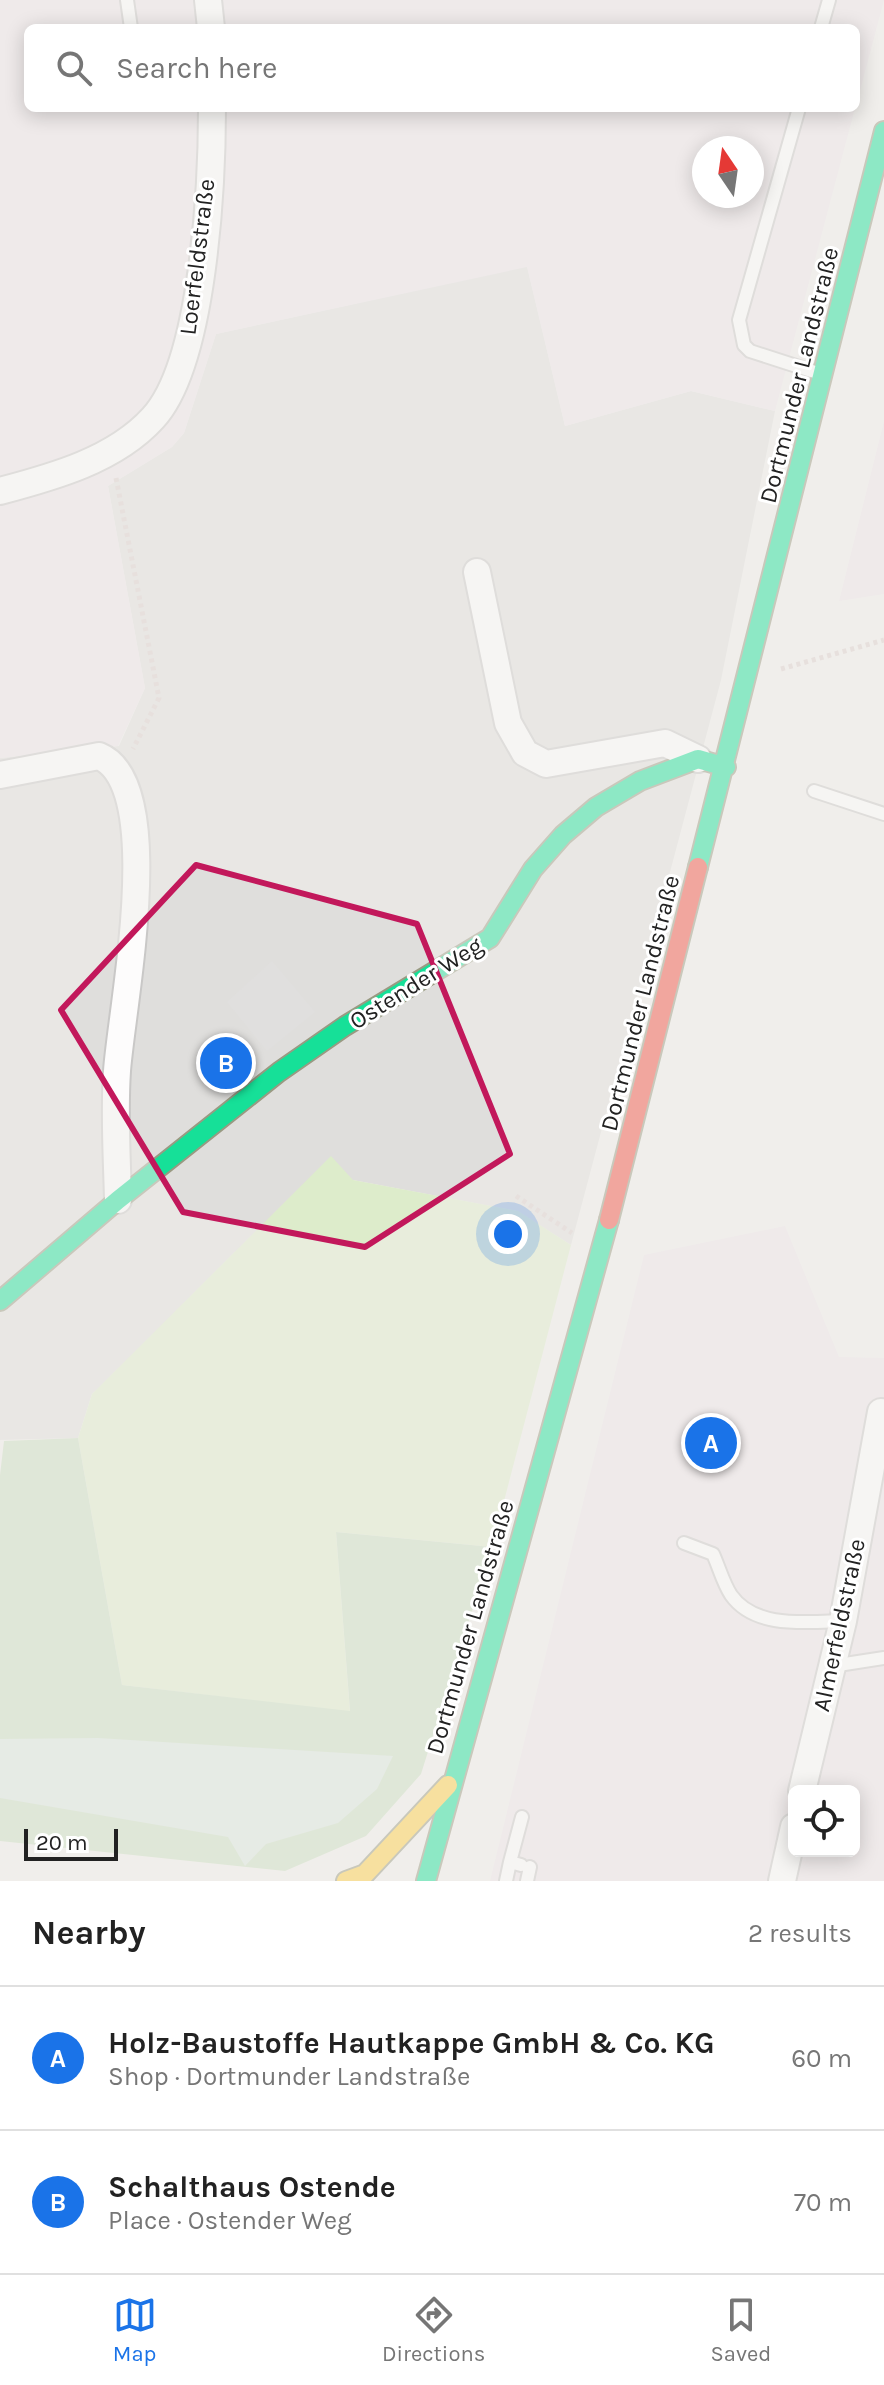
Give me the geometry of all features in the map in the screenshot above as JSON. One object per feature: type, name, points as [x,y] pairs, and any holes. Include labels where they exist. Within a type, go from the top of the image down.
[{"type":"main road","name":"Dortmunder Landstraße","points":[[426,1881],[601,1251],[749,677],[884,131]]},
{"type":"main road","points":[[698,759],[726,767]]},
{"type":"main road","name":"Ostender Weg","points":[[0,1301],[118,1200],[279,1072],[345,1026],[490,938],[533,869],[563,835],[596,807],[640,781],[698,759]]},
{"type":"main road","points":[[346,1881],[365,1874],[452,1781]]},
{"type":"street","points":[[208,0],[211,24]]},
{"type":"street","name":"Loerfeldstraße","points":[[0,491],[63,473],[112,450],[154,418],[182,365],[201,271],[212,112]]},
{"type":"street","points":[[477,572],[508,723],[525,753],[546,764],[665,743],[698,759]]},
{"type":"street","points":[[0,775],[99,756],[111,760],[121,776],[136,837],[138,879],[117,1073],[118,1200]]},
{"type":"street","name":"Almerfeldstraße","points":[[803,1785],[843,1621],[881,1412]]},
{"type":"street","points":[[782,1881],[788,1854]]},
{"type":"lane","points":[[127,0],[130,24]]},
{"type":"lane","points":[[822,24],[829,0]]},
{"type":"lane","points":[[798,112],[739,320],[744,345],[750,351],[824,375]]},
{"type":"lane","points":[[814,791],[884,814]]},
{"type":"lane","points":[[684,1543],[713,1554],[730,1594],[746,1610],[788,1622],[843,1621]]},
{"type":"lane","points":[[832,1666],[884,1658]]},
{"type":"lane","points":[[522,1817],[520,1865],[527,1881]]},
{"type":"lane","points":[[506,1881],[520,1865]]},
{"type":"path","points":[[112,450],[159,698],[121,776]]},
{"type":"path","points":[[749,677],[884,640]]},
{"type":"path","points":[[516,1196],[601,1251]]},
{"type":"highlighted area","points":[[196,865],[417,924],[510,1154],[365,1247],[183,1212],[61,1010]]},
{"type":"shaded area","points":[[0,0],[884,0],[860,91],[860,24],[24,24],[24,112],[854,112],[775,411],[691,391],[565,426],[527,267],[216,334],[184,433],[172,447],[108,486],[145,688],[118,746],[0,758]]},
{"type":"shaded area","points":[[527,266],[565,426],[691,391],[775,411],[721,680],[571,1245],[517,1211],[353,1180],[92,1394],[78,1438],[0,1440],[0,758],[119,746],[145,688],[108,486],[172,447],[184,433],[216,334]]},
{"type":"shaded area","points":[[884,421],[884,594],[839,601]]},
{"type":"shaded area","points":[[272,961],[315,1012],[267,1051],[227,1002]]},
{"type":"shaded area","points":[[785,1226],[839,1357],[884,1358],[884,1881],[490,1881],[644,1255]]},
{"type":"shaded area","points":[[98,1738],[393,1756],[377,1789],[338,1823],[266,1844],[245,1866],[228,1837],[0,1798],[0,1739]]},
{"type":"green space","points":[[331,1156],[353,1180],[518,1211],[571,1245],[492,1547],[336,1532],[350,1712],[122,1685],[78,1438],[92,1394]]},
{"type":"green space","points":[[78,1438],[122,1685],[350,1711],[336,1532],[492,1547],[421,1774],[366,1836],[285,1871],[0,1841],[0,1475],[4,1441]]},
{"type":"traffic: fast","points":[[698,867],[884,131]]},
{"type":"traffic: fast","points":[[0,1301],[118,1200],[279,1072],[345,1026],[490,938],[533,869],[563,835],[596,807],[640,781],[698,759],[726,767]]},
{"type":"traffic: fast","points":[[426,1881],[609,1220]]},
{"type":"traffic: slow","points":[[346,1881],[365,1874],[448,1785]]},
{"type":"traffic: jam","points":[[609,1220],[698,867]]},
{"type":"place","name":"Schalthaus Ostende","points":[[226,1063]]},
{"type":"place","name":"Holz-Baustoffe Hautkappe GmbH & Co. KG","points":[[711,1443]]}]
